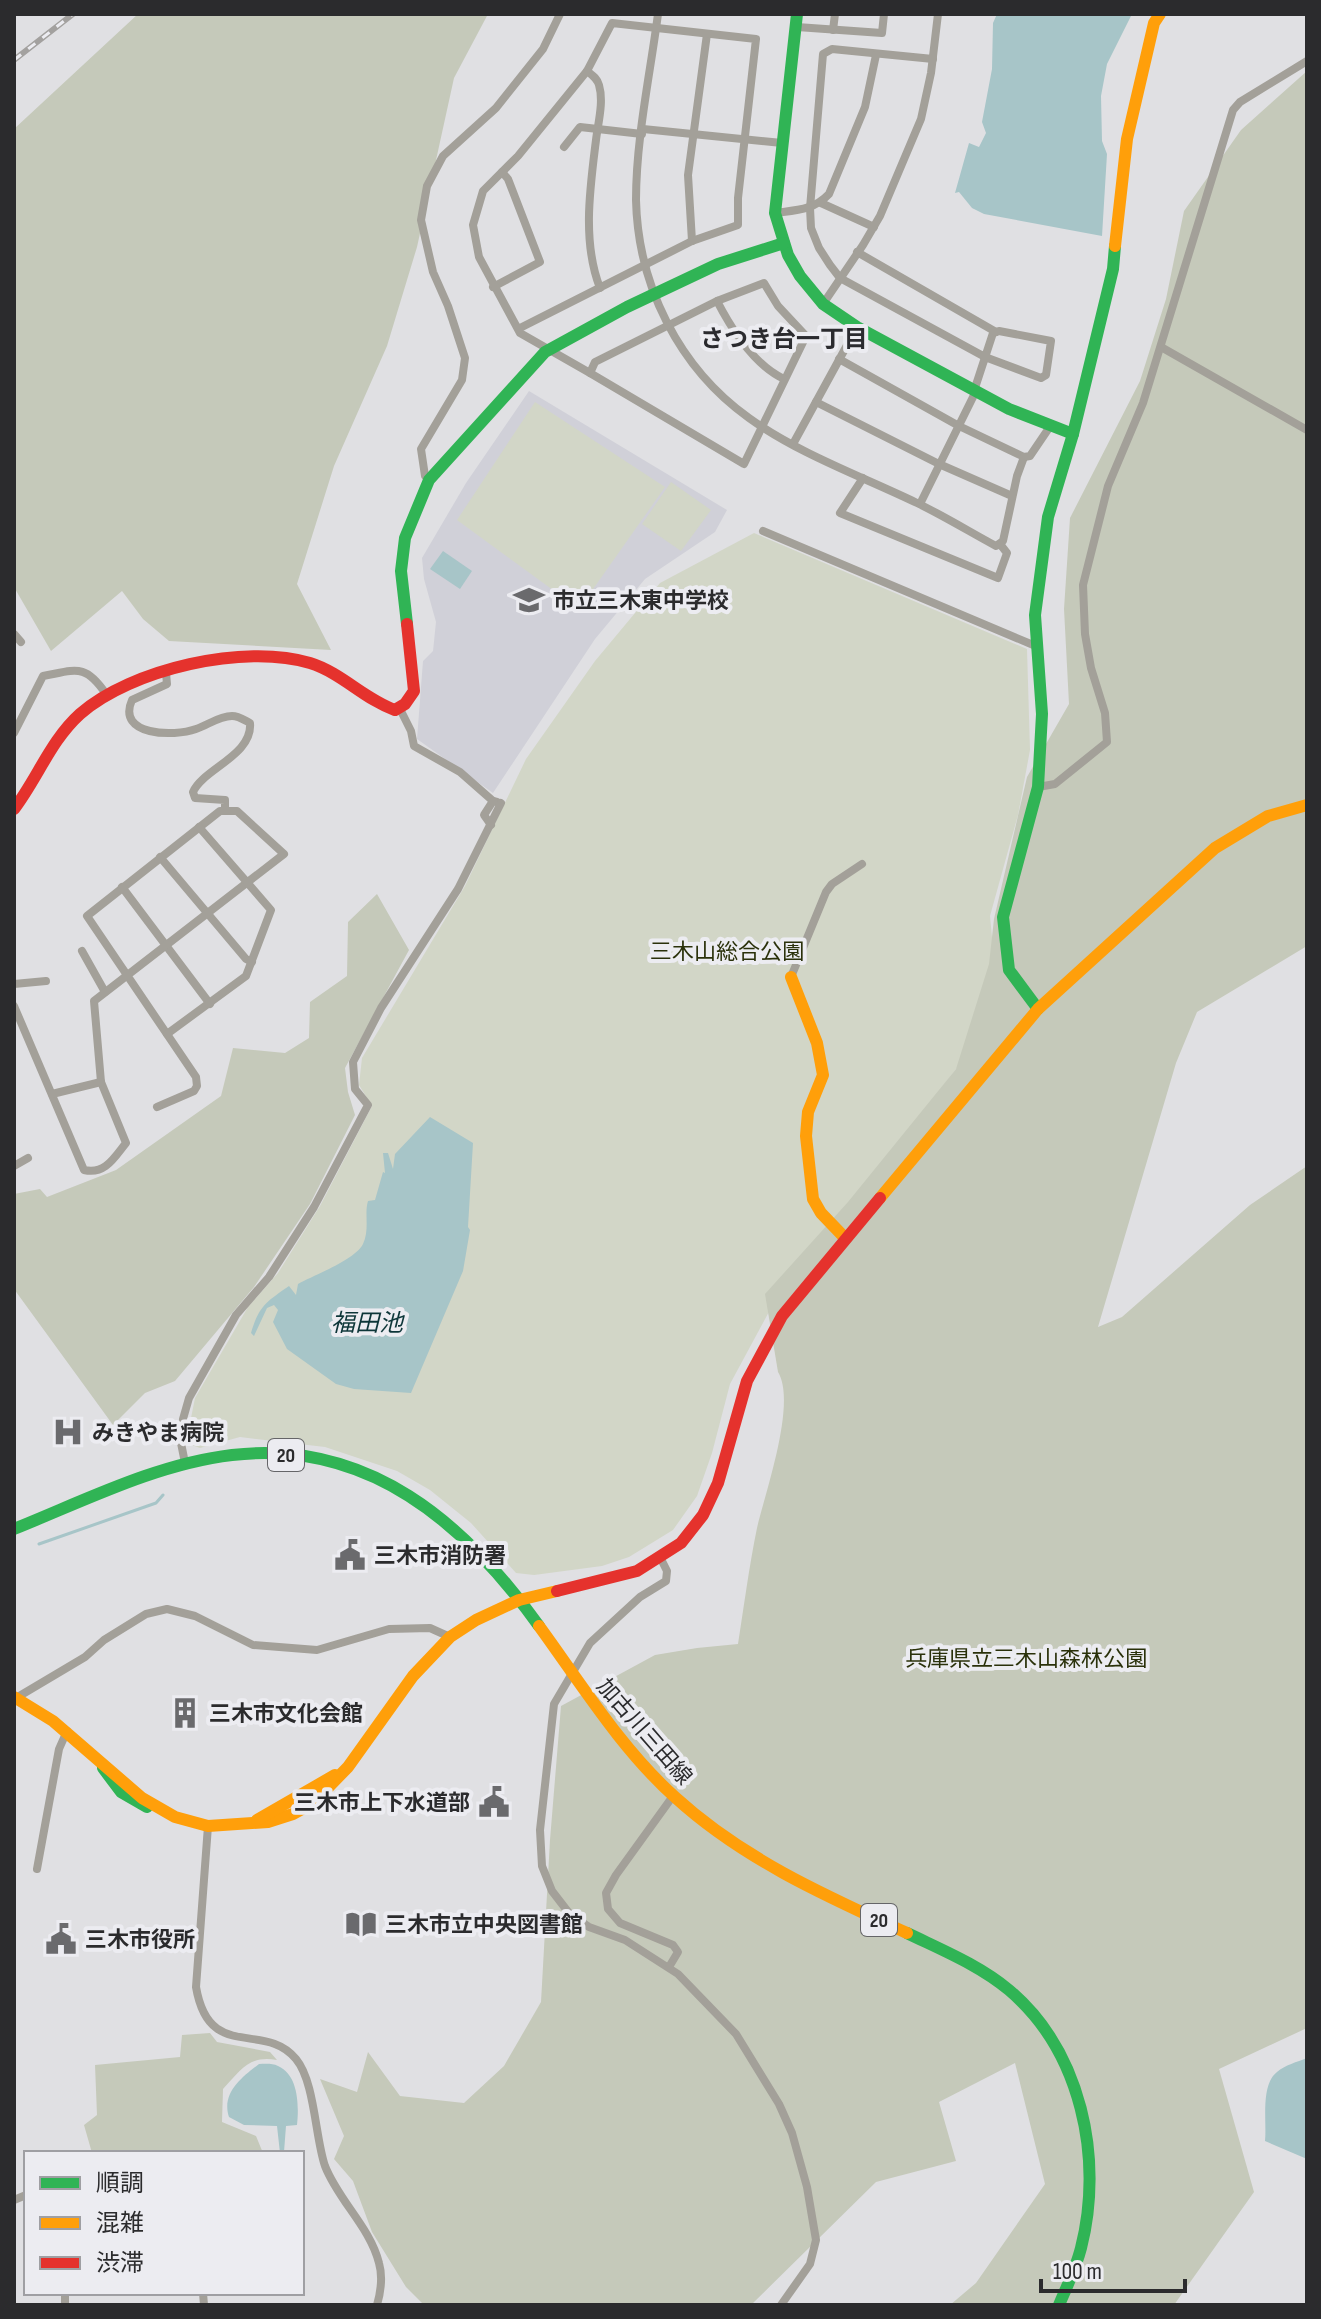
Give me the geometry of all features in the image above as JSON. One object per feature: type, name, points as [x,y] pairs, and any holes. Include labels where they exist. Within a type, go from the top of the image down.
[{"type":"street","points":[[429,480],[425,476],[421,449],[462,380],[465,358],[433,272],[421,220],[427,186],[443,156],[496,108],[543,49],[560,14]]},
{"type":"street","points":[[658,14],[636,200],[639,236],[654,294],[680,347],[697,370],[719,393],[763,428],[920,504],[996,546],[1003,541],[1024,457]]},
{"type":"street","points":[[833,30],[835,14]]},
{"type":"street","points":[[884,14],[882,33],[833,30],[797,20],[775,213],[784,243],[800,276],[823,304],[857,327],[1009,409],[1073,434]]},
{"type":"street","points":[[823,304],[874,227],[921,119],[938,14]]},
{"type":"street","points":[[1038,1009],[1009,970],[1003,917],[1038,787],[1042,714],[1035,615],[1048,517],[1073,434],[1113,269],[1127,139],[1154,23],[1160,14]]},
{"type":"street","points":[[518,329],[692,241],[738,225],[738,198],[756,39],[612,23],[587,71],[518,156],[483,191],[473,225],[479,257],[520,333],[744,464],[763,428],[806,336],[778,306],[764,283],[717,301],[595,362],[590,373]]},
{"type":"street","points":[[692,241],[688,175],[707,34]]},
{"type":"street","points":[[857,252],[996,332],[1051,341],[1046,375],[1041,378],[985,357],[840,278],[819,248],[811,228],[823,54],[832,49],[933,59]]},
{"type":"street","points":[[775,213],[810,208],[821,203],[835,184],[865,107],[876,55]]},
{"type":"street","points":[[1038,787],[1055,784],[1107,742],[1105,713],[1091,668],[1085,634],[1083,585],[1108,486],[1143,403],[1233,110],[1240,102],[1307,61]]},
{"type":"street","points":[[587,71],[599,85],[589,225],[595,277],[600,288]]},
{"type":"street","points":[[564,147],[580,127],[782,143]]},
{"type":"street","points":[[493,287],[540,262],[508,179],[502,172]]},
{"type":"street","points":[[821,203],[874,227]]},
{"type":"street","points":[[14,809],[64,731],[106,694],[135,680],[212,662],[263,655],[296,659],[324,667],[383,707],[395,710],[405,704],[414,691],[401,571],[403,549],[414,511],[429,480],[548,350],[718,264],[784,243]]},
{"type":"street","points":[[717,301],[727,321],[750,352],[784,379]]},
{"type":"street","points":[[793,444],[857,327]]},
{"type":"street","points":[[920,504],[975,391],[993,333],[996,332]]},
{"type":"street","points":[[1161,347],[1307,430]]},
{"type":"street","points":[[839,359],[959,426],[1024,457],[1030,456],[1051,425]]},
{"type":"street","points":[[816,402],[939,464],[1012,496]]},
{"type":"street","points":[[863,478],[840,513],[998,578],[1007,553],[1000,544]]},
{"type":"street","points":[[763,531],[1038,647]]},
{"type":"street","points":[[14,634],[21,642]]},
{"type":"street","points":[[14,733],[43,676],[81,669],[91,675],[106,694]]},
{"type":"street","points":[[166,673],[167,684],[162,688],[132,700],[128,709],[130,720],[138,728],[185,731],[230,716],[250,723],[249,735],[234,754],[193,792],[195,798],[225,800],[225,810]]},
{"type":"street","points":[[185,1463],[181,1443],[189,1398],[236,1315],[269,1277],[314,1207],[368,1105],[355,1089],[353,1062],[381,1008],[458,889],[501,803],[493,801],[460,772],[414,746],[411,731],[399,707]]},
{"type":"street","points":[[450,1637],[430,1628],[389,1629],[317,1650],[253,1645],[195,1616],[167,1609],[146,1614],[104,1640],[85,1657],[15,1697],[67,1731],[142,1798],[166,1813],[208,1826],[247,1825],[280,1818],[313,1803],[348,1767],[413,1676],[450,1637],[476,1620],[519,1600],[637,1571],[681,1543],[703,1515],[718,1483],[747,1381],[782,1316],[1038,1009],[1215,848],[1268,816],[1307,805]]},
{"type":"street","points":[[14,1006],[84,1170],[94,1172],[107,1167],[126,1143],[101,1082],[94,1001],[105,992],[127,975],[166,945],[207,913],[284,854],[237,811],[220,811],[87,916],[127,975],[167,1034],[196,1077],[194,1091],[157,1107]]},
{"type":"street","points":[[167,1034],[246,976],[271,910],[199,827]]},
{"type":"street","points":[[160,857],[246,959],[252,962]]},
{"type":"street","points":[[845,1238],[821,1213],[813,1199],[806,1136],[808,1112],[823,1075],[817,1043],[791,977],[826,892],[832,884],[862,864]]},
{"type":"street","points":[[122,887],[210,1004]]},
{"type":"street","points":[[82,951],[105,992]]},
{"type":"street","points":[[14,984],[46,981]]},
{"type":"street","points":[[52,1094],[101,1082]]},
{"type":"street","name":"加古川三田線","points":[[14,1529],[185,1463],[240,1453],[303,1455],[355,1469],[402,1489],[445,1518],[493,1565],[614,1733],[673,1796],[734,1844],[782,1873],[990,1974],[1034,2016],[1073,2079],[1087,2126],[1092,2182],[1083,2243],[1059,2305]]},
{"type":"street","points":[[660,1557],[667,1571],[666,1581],[640,1597],[590,1643],[554,1704],[540,1830],[542,1866],[552,1891],[569,1913],[589,1927],[625,1940],[669,1967],[736,2034],[779,2104],[792,2133],[807,2187],[816,2240],[810,2264],[781,2305]]},
{"type":"street","points":[[37,1869],[59,1749],[67,1731]]},
{"type":"street","points":[[669,1967],[678,1952],[673,1945],[620,1923],[608,1909],[606,1893],[673,1796]]},
{"type":"street","points":[[208,1826],[196,1987],[199,2007],[210,2024],[230,2035],[287,2050],[302,2068],[326,2167],[379,2263],[382,2285],[377,2305]]},
{"type":"shaded area","name":"市立三木東中学校","points":[[529,391],[727,510],[715,532],[645,579],[595,639],[493,793],[417,739],[423,661],[433,651],[436,622],[424,579],[422,558],[466,483]]},
{"type":"green space","points":[[138,14],[488,14],[454,78],[417,247],[387,346],[334,466],[297,584],[331,650],[169,641],[143,619],[122,591],[51,651],[14,587],[14,129]]},
{"type":"green space","name":"兵庫県立三木山森林公園","points":[[1307,71],[1307,946],[1197,1012],[1176,1063],[1098,1327],[1122,1317],[1250,1205],[1307,1166],[1307,2028],[1219,2069],[1254,2192],[1174,2305],[950,2305],[976,2283],[1045,2184],[1015,2063],[939,2102],[956,2161],[876,2182],[751,2305],[424,2305],[406,2287],[372,2232],[353,2181],[334,2159],[344,2136],[320,2079],[357,2092],[368,2052],[400,2096],[464,2103],[504,2066],[541,2002],[561,1706],[655,1655],[738,1644],[754,1543],[778,1448],[784,1405],[765,1294],[848,1202],[956,1069],[989,964],[994,919],[1027,777],[1069,704],[1064,609],[1070,518],[1140,381],[1166,299],[1184,211],[1241,130]]},
{"type":"green space","points":[[535,402],[665,487],[579,609],[457,520]]},
{"type":"green space","points":[[671,482],[711,510],[681,551],[642,524]]},
{"type":"green space","name":"三木山総合公園","points":[[754,533],[1027,649],[1030,750],[1018,815],[990,916],[995,969],[1011,998],[771,1308],[730,1384],[697,1496],[673,1530],[629,1557],[602,1566],[534,1575],[516,1573],[471,1523],[430,1490],[397,1471],[325,1447],[240,1437],[200,1448],[186,1443],[195,1398],[248,1307],[278,1273],[320,1206],[372,1106],[359,1085],[362,1058],[465,886],[526,759],[595,661],[660,583]]},
{"type":"green space","points":[[377,894],[409,950],[345,1068],[355,1115],[310,1204],[254,1287],[175,1381],[145,1393],[113,1425],[14,1289],[14,1194],[40,1189],[47,1197],[116,1170],[221,1096],[233,1048],[285,1053],[309,1038],[310,1002],[347,976],[348,922]]},
{"type":"green space","points":[[210,2033],[217,2042],[270,2052],[277,2060],[252,2062],[223,2089],[222,2122],[256,2136],[262,2151],[91,2151],[84,2125],[97,2115],[95,2065],[180,2057],[182,2035]]},
{"type":"water","points":[[997,14],[1132,14],[1107,64],[1101,96],[1102,141],[1107,154],[1102,236],[984,214],[972,208],[959,192],[955,193],[969,143],[979,147],[986,133],[982,122],[992,69],[993,23]]},
{"type":"water","points":[[443,551],[472,571],[460,589],[430,569]]},
{"type":"water","name":"福田池","points":[[430,1117],[473,1143],[470,1230],[463,1271],[411,1393],[354,1389],[336,1384],[287,1349],[273,1322],[278,1310],[274,1305],[267,1308],[254,1336],[251,1333],[254,1324],[264,1305],[289,1286],[296,1295],[298,1284],[359,1250],[366,1233],[368,1201],[375,1200],[385,1173],[383,1153],[388,1153],[393,1169],[395,1154]]},
{"type":"water","points":[[1307,2058],[1307,2159],[1265,2141],[1265,2104],[1268,2086],[1277,2072]]},
{"type":"water","points":[[259,2064],[273,2064],[290,2076],[296,2092],[297,2125],[286,2126],[284,2151],[280,2151],[277,2126],[244,2125],[229,2117],[230,2093]]},
{"type":"waterway","points":[[39,1544],[156,1503],[163,1495]]},
{"type":"railway","points":[[14,60],[73,14]]},
{"type":"traffic: fast","points":[[797,14],[775,213],[788,255],[800,276],[823,304],[857,327],[1009,409],[1073,434]]},
{"type":"traffic: fast","points":[[407,624],[401,571],[405,538],[429,480],[545,352],[627,307],[718,264],[784,243]]},
{"type":"traffic: fast","points":[[1038,1009],[1009,970],[1003,917],[1038,787],[1042,714],[1035,615],[1048,517],[1073,434],[1113,269],[1115,246]]},
{"type":"traffic: fast","points":[[14,1529],[176,1466],[232,1455],[281,1454],[327,1460],[369,1475],[409,1496],[445,1522],[510,1588],[539,1626]]},
{"type":"traffic: fast","points":[[103,1768],[121,1792],[147,1807]]},
{"type":"traffic: fast","points":[[907,1933],[973,1965],[1009,1990],[1034,2015],[1054,2043],[1069,2075],[1081,2108],[1090,2178],[1081,2248],[1059,2305]]},
{"type":"traffic: slow","points":[[1115,246],[1127,139],[1154,23],[1160,14]]},
{"type":"traffic: slow","points":[[880,1198],[1038,1009],[1215,848],[1268,816],[1307,805]]},
{"type":"traffic: slow","points":[[791,977],[817,1043],[823,1075],[808,1112],[806,1136],[813,1199],[821,1213],[845,1238]]},
{"type":"traffic: slow","points":[[14,1697],[53,1721],[142,1798],[175,1817],[208,1826],[268,1822],[313,1803],[348,1767],[413,1676],[450,1637],[476,1620],[519,1600],[557,1591]]},
{"type":"traffic: slow","points":[[539,1626],[603,1716],[638,1759],[702,1820],[786,1874],[907,1933]]},
{"type":"traffic: slow","points":[[257,1820],[335,1775]]},
{"type":"traffic: jam","points":[[14,809],[52,748],[80,714],[128,684],[190,664],[254,656],[310,663],[395,710],[405,704],[414,691],[407,624]]},
{"type":"traffic: jam","points":[[557,1591],[637,1571],[681,1543],[703,1515],[718,1483],[747,1381],[782,1316],[880,1198]]},
{"type":"place","name":"市立三木東中学校","points":[[529,600]]},
{"type":"place","name":"みきやま病院","points":[[68,1432]]},
{"type":"place","name":"三木市消防署","points":[[350,1555]]},
{"type":"place","name":"三木市文化会館","points":[[185,1713]]},
{"type":"place","name":"三木市上下水道部","points":[[494,1802]]},
{"type":"place","name":"三木市立中央図書館","points":[[361,1924]]},
{"type":"place","name":"三木市役所","points":[[61,1939]]},
{"type":"district","name":"さつき台一丁目","points":[[784,339]]}]
